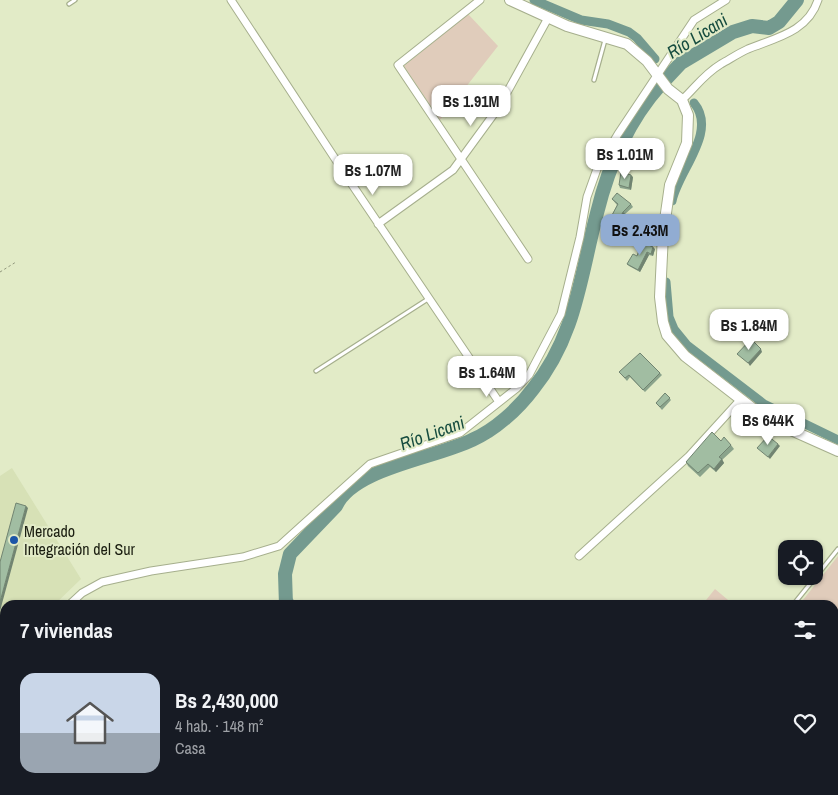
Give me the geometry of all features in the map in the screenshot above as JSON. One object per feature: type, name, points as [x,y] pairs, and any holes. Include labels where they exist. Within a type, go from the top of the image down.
[{"type":"street","points":[[230,0],[378,224],[499,402]]},
{"type":"street","points":[[480,0],[398,65],[528,258]]},
{"type":"street","points":[[510,0],[567,26],[627,44],[637,51],[668,90],[682,100],[688,115],[687,143],[667,200],[660,289],[663,322],[667,335],[685,356],[769,420],[838,451]]},
{"type":"street","points":[[74,600],[82,593],[102,582],[152,570],[243,557],[279,546],[370,464],[460,433],[529,375],[558,321],[566,299],[587,197],[597,169],[694,20],[726,0]]},
{"type":"street","points":[[682,100],[699,80],[720,65],[749,49],[795,30],[809,17],[818,0]]},
{"type":"street","points":[[378,224],[453,170],[498,107],[548,18]]},
{"type":"street","points":[[579,556],[689,456],[741,399]]},
{"type":"lane","points":[[70,4],[75,0]]},
{"type":"lane","points":[[594,80],[606,37]]},
{"type":"lane","points":[[316,371],[429,299]]},
{"type":"lane","points":[[797,600],[838,549]]},
{"type":"path","points":[[0,272],[16,262]]},
{"type":"shaded area","points":[[468,14],[498,46],[440,120],[404,66]]},
{"type":"shaded area","name":"Mercado Integración del Sur","points":[[12,468],[81,579],[59,600],[0,600],[0,476]]},
{"type":"shaded area","points":[[838,556],[838,600],[803,600],[815,585],[823,585],[823,575]]},
{"type":"shaded area","points":[[715,589],[728,600],[706,600]]},
{"type":"building","points":[[621,172],[631,175],[629,188],[619,185]]},
{"type":"building","points":[[617,193],[631,204],[623,212],[616,226],[620,228],[617,233],[607,227],[613,219],[611,217],[618,204],[612,199]]},
{"type":"building","points":[[642,242],[653,247],[651,254],[647,252],[638,270],[627,264],[633,254],[637,256]]},
{"type":"building","points":[[751,339],[761,349],[748,363],[737,354]]},
{"type":"building","points":[[640,353],[660,373],[643,390],[629,375],[625,378],[619,372]]},
{"type":"building","points":[[665,393],[670,398],[660,407],[656,403]]},
{"type":"building","points":[[712,432],[721,441],[724,437],[731,445],[719,457],[722,459],[714,469],[708,464],[698,473],[686,462]]},
{"type":"building","points":[[768,436],[778,444],[768,457],[757,448]]},
{"type":"building","name":"Mercado Integración del Sur","points":[[16,503],[26,506],[1,600],[0,562]]},
{"type":"waterway","points":[[534,0],[581,20],[608,24],[629,32],[637,38],[655,59]]},
{"type":"waterway","name":"Río Licani","points":[[666,79],[681,63],[733,32],[752,26],[769,28],[779,22],[797,0]]},
{"type":"waterway","name":"Río Licani","points":[[286,600],[285,574],[290,554],[336,506],[345,493],[359,482],[377,473],[481,436],[506,418],[533,389],[559,348],[568,327],[581,283],[602,196],[613,162],[638,114],[660,85]]},
{"type":"waterway","points":[[672,201],[694,152],[702,126],[700,114],[694,103]]},
{"type":"waterway","points":[[666,282],[669,317],[674,329],[687,345],[764,404],[838,440]]},
{"type":"place","name":"Mercado Integración del Sur","points":[[14,540]]}]
